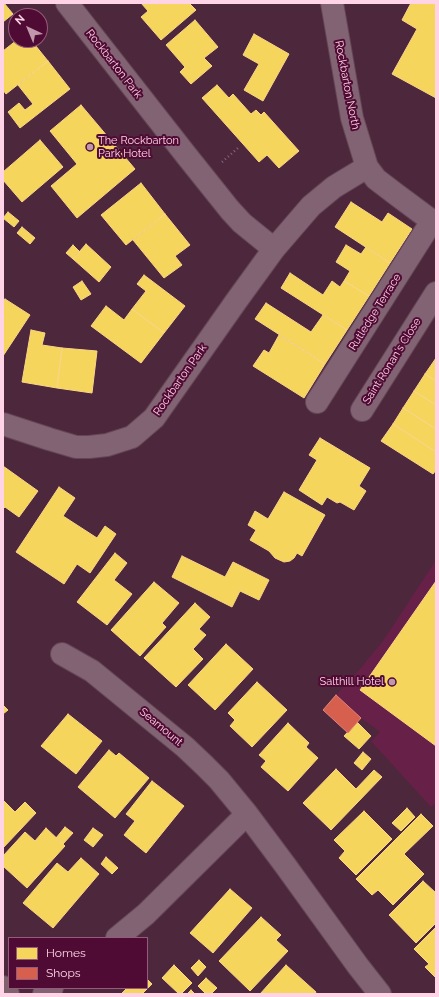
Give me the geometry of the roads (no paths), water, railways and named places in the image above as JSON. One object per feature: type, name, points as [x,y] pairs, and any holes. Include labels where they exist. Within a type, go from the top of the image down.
[{"type":"main road","points":[[3,987],[8,994]]},
{"type":"street","name":"Rockbarton Park","points":[[67,3],[230,210],[274,249]]},
{"type":"street","name":"Rockbarton North","points":[[332,3],[352,118],[367,167]]},
{"type":"street","name":"Rockbarton Park","points":[[3,424],[76,447],[107,445],[132,437],[154,418],[274,249],[311,206],[334,187],[367,167]]},
{"type":"street","points":[[367,167],[376,179],[434,223]]},
{"type":"street","name":"Rutledge Terrace","points":[[317,402],[434,223]]},
{"type":"street","name":"Saint Ronan's Close","points":[[362,410],[436,293]]},
{"type":"street","name":"Seamount","points":[[62,654],[89,669],[185,747],[219,780],[282,860],[358,966],[380,994]]},
{"type":"street","points":[[118,937],[146,914],[247,814]]},
{"type":"place","name":"The Rockbarton Park Hotel","points":[[90,147]]},
{"type":"place","name":"Salthill Hotel","points":[[392,682]]}]
